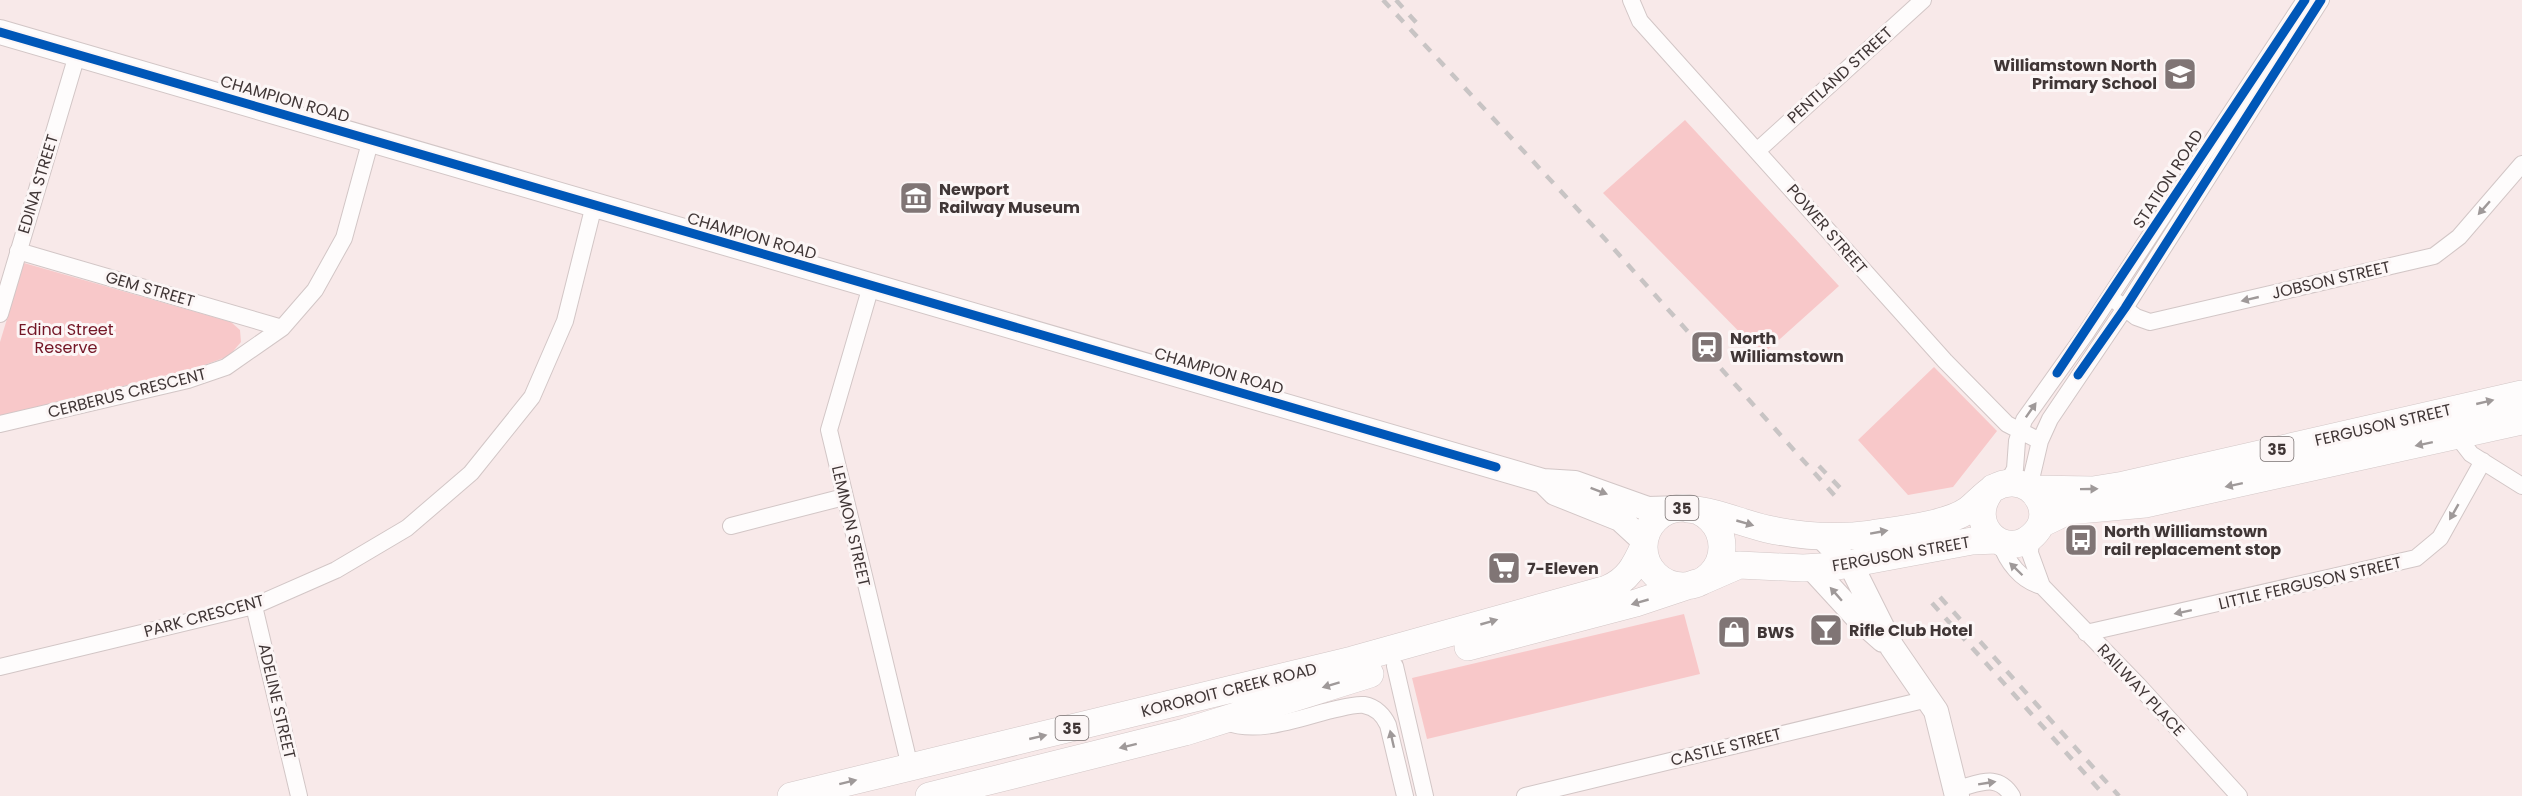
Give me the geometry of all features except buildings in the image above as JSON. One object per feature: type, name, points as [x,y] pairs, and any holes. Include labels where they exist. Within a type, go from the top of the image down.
[{"type":"main road","name":"FERGUSON STREET","points":[[1685,508],[1767,529],[1821,536],[1871,534],[1949,518],[2015,487],[2093,490],[2124,485],[2522,394]]},
{"type":"main road","points":[[2451,410],[2457,436]]},
{"type":"main road","name":"FERGUSON STREET","points":[[2036,531],[2074,510],[2145,504],[2522,421]]},
{"type":"main road","points":[[1999,541],[1989,533],[1982,517],[1984,502],[2015,487],[2042,505],[2036,531]]},
{"type":"main road","name":"35","points":[[1685,508],[1710,519],[1721,541],[1717,565],[1698,582],[1679,585],[1662,580],[1648,562],[1645,544],[1655,520],[1665,513],[1685,508]]},
{"type":"main road","name":"35","points":[[1999,541],[2017,544],[2036,531]]},
{"type":"main road","name":"FERGUSON STREET","points":[[1698,582],[1738,565],[1812,568],[1850,565],[1972,541],[1999,541]]},
{"type":"main road","name":"KOROROIT CREEK ROAD","points":[[791,796],[1352,660],[1607,589],[1619,584],[1632,571],[1645,544]]},
{"type":"main road","name":"KOROROIT CREEK ROAD","points":[[929,796],[1217,722],[1395,666],[1586,617],[1698,582]]},
{"type":"main road","points":[[1195,699],[1217,722]]},
{"type":"street","name":"POWER STREET","points":[[1631,0],[1640,21],[1945,361],[2007,424],[2040,441]]},
{"type":"street","name":"PENTLAND STREET","points":[[1757,151],[1923,0]]},
{"type":"street","name":"STATION ROAD","points":[[2015,487],[2019,431],[2027,414],[2109,296],[2305,0]]},
{"type":"street","name":"STATION ROAD","points":[[2015,487],[2067,392],[2125,308],[2321,0]]},
{"type":"street","name":"CHAMPION ROAD","points":[[0,32],[1543,481],[1575,483],[1648,509],[1685,508]]},
{"type":"street","name":"EDINA STREET","points":[[0,314],[77,55]]},
{"type":"street","name":"CERBERUS CRESCENT","points":[[0,424],[188,380],[226,367],[282,328],[315,290],[344,238],[371,139]]},
{"type":"street","points":[[2203,153],[2218,163]]},
{"type":"street","name":"JOBSON STREET","points":[[2109,296],[2141,320],[2158,320],[2434,256],[2459,237],[2522,164]]},
{"type":"street","name":"PARK CRESCENT","points":[[0,667],[254,606],[336,570],[407,528],[471,472],[532,397],[565,321],[594,205]]},
{"type":"street","name":"GEM STREET","points":[[18,251],[282,328]]},
{"type":"street","name":"LEMMON STREET","points":[[871,286],[829,430],[910,767]]},
{"type":"street","points":[[2457,436],[2464,447],[2522,486]]},
{"type":"street","name":"LITTLE FERGUSON STREET","points":[[2086,633],[2416,558],[2440,538],[2483,461]]},
{"type":"street","name":"CHAMPION ROAD","points":[[1543,481],[1555,493],[1620,519],[1645,544]]},
{"type":"street","points":[[731,526],[844,497]]},
{"type":"street","name":"RAILWAY PLACE","points":[[2036,531],[2030,553],[2042,586],[2138,685],[2239,796]]},
{"type":"street","points":[[1821,536],[1850,565],[1892,647],[1928,699],[1940,723],[1957,793],[1998,781],[2012,796]]},
{"type":"street","name":"RAILWAY PLACE","points":[[1999,541],[2010,564],[2032,584],[2042,586]]},
{"type":"street","points":[[1812,568],[1857,617],[1892,647]]},
{"type":"street","name":"ADELINE STREET","points":[[254,606],[299,796]]},
{"type":"street","points":[[1395,666],[1425,796]]},
{"type":"street","name":"CASTLE STREET","points":[[1525,796],[1928,699]]},
{"type":"street","points":[[1217,722],[1259,726],[1352,706],[1371,707],[1383,716],[1388,725],[1405,796]]},
{"type":"street","points":[[1997,796],[2004,796]]},
{"type":"green space","points":[[1685,120],[1839,286],[1762,355],[1603,193]]},
{"type":"green space","name":"Edina Street Reserve","points":[[24,263],[231,322],[240,330],[241,342],[229,356],[199,367],[0,417],[0,342]]},
{"type":"green space","points":[[1934,367],[1997,431],[1953,487],[1908,495],[1858,440]]},
{"type":"green space","points":[[1684,614],[1700,674],[1427,739],[1412,678]]},
{"type":"railway","points":[[1383,0],[1596,229],[1836,497]]},
{"type":"railway","points":[[1396,0],[1422,29]]},
{"type":"railway","points":[[1819,466],[1845,493]]},
{"type":"railway","points":[[1940,597],[2119,796]]},
{"type":"railway","points":[[1932,603],[2105,796]]},
{"type":"cycle path","points":[[2057,373],[2305,0]]},
{"type":"cycle path","points":[[2078,375],[2125,308],[2321,0]]},
{"type":"cycle path","points":[[0,32],[1496,467]]},
{"type":"place","name":"Williamstown North Primary School","points":[[2180,74]]},
{"type":"place","name":"Newport Railway Museum","points":[[916,198]]},
{"type":"place","name":"North Williamstown","points":[[1707,347]]},
{"type":"place","name":"North Williamstown rail replacement stop","points":[[2081,540]]},
{"type":"place","name":"7-Eleven","points":[[1504,568]]},
{"type":"place","name":"Rifle Club Hotel","points":[[1826,630]]},
{"type":"place","name":"BWS","points":[[1734,632]]}]
